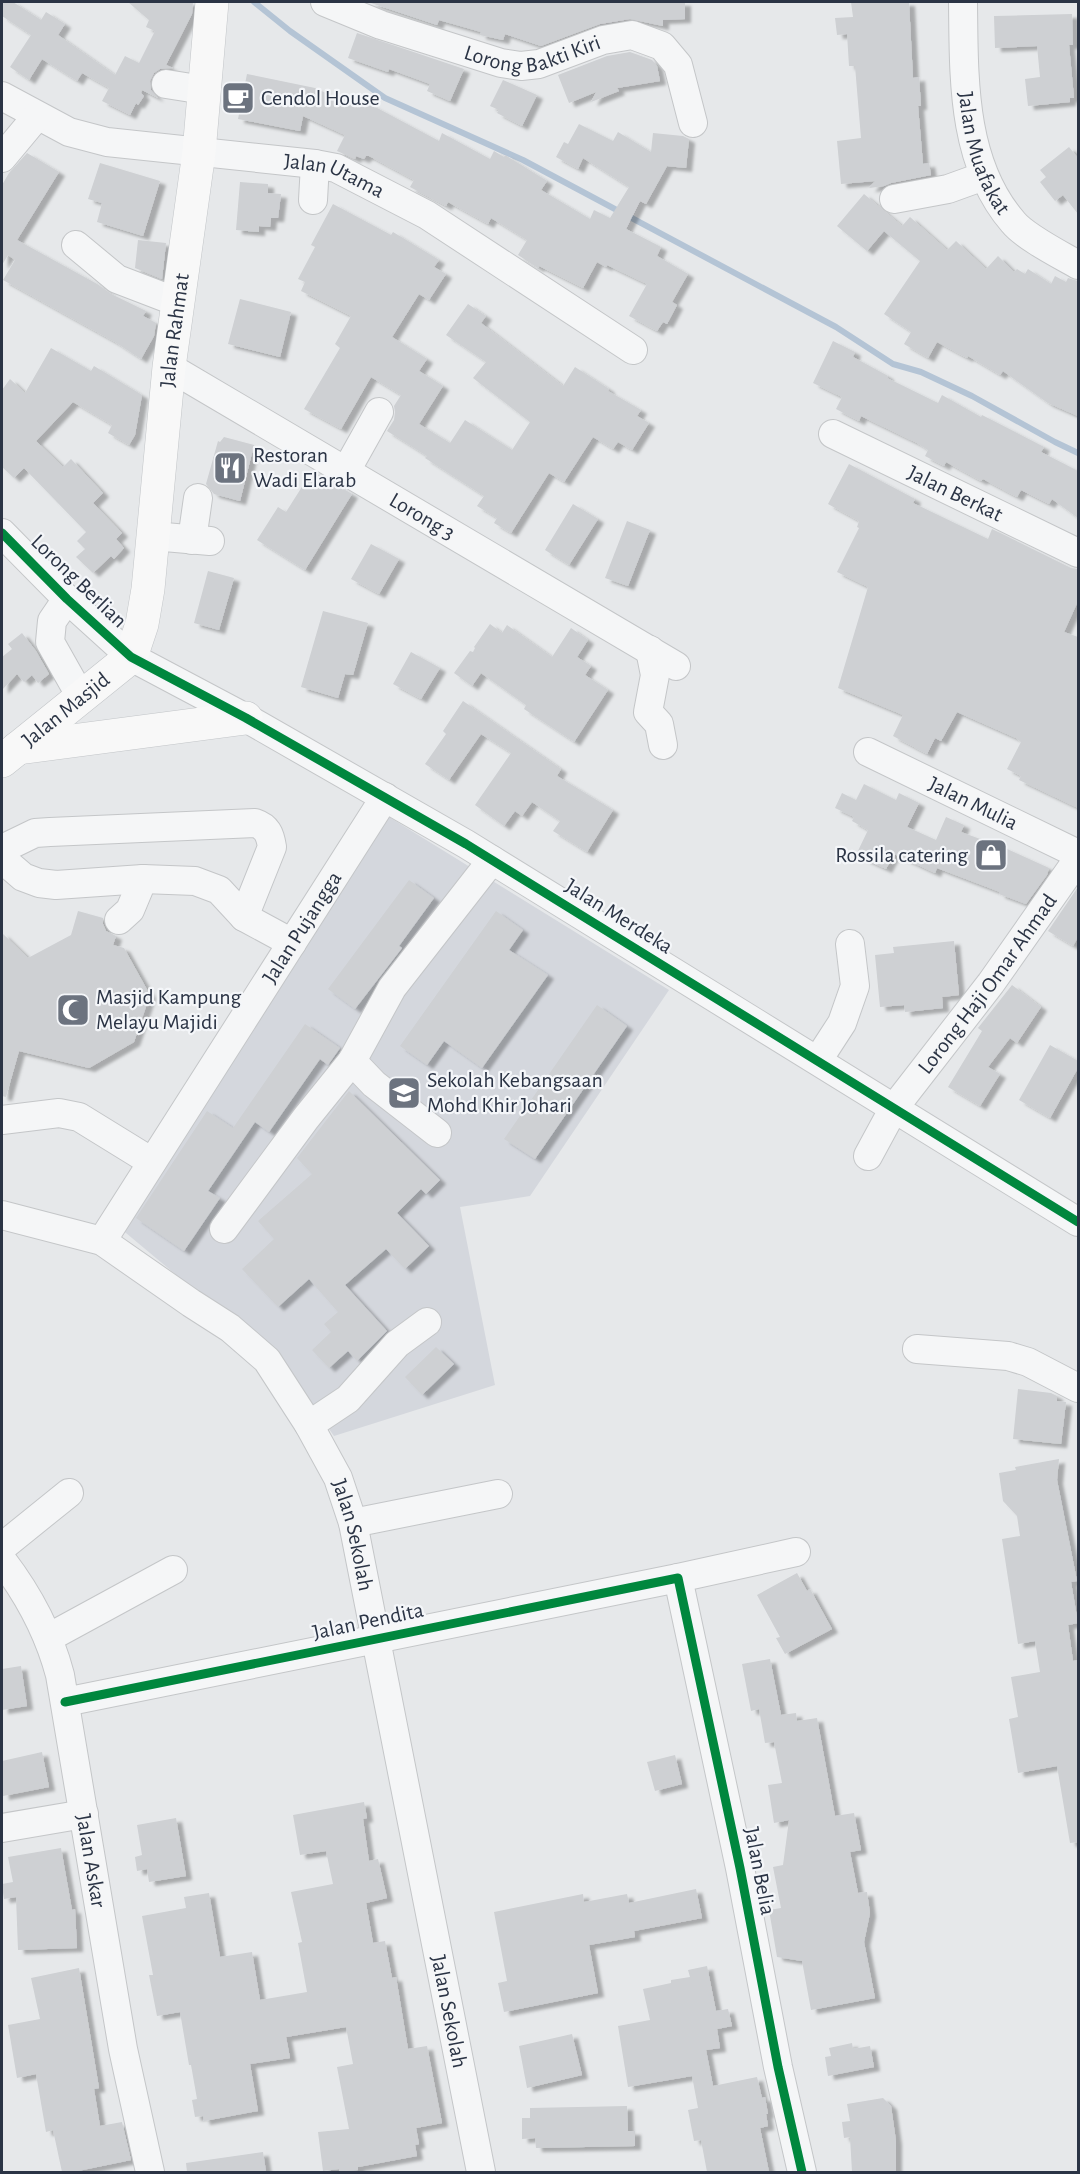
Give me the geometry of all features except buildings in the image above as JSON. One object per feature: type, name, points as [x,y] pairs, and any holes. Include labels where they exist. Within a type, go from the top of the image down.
[{"type":"main road","name":"Jalan Rahmat","points":[[131,657],[142,624],[153,536],[169,367],[199,152],[212,3]]},
{"type":"main road","name":"Jalan Masjid","points":[[10,754],[131,657]]},
{"type":"main road","points":[[10,754],[246,718]]},
{"type":"street","name":"Lorong Bakti Kiri","points":[[325,2],[381,25],[501,63],[521,66],[539,64],[603,40],[632,34],[662,46],[678,66],[693,123]]},
{"type":"street","name":"Jalan Muafakat","points":[[963,2],[968,120],[974,149],[984,176],[1014,223],[1078,265]]},
{"type":"street","points":[[166,84],[204,90]]},
{"type":"street","name":"Jalan Utama","points":[[2,96],[69,132],[107,142],[336,168],[427,215],[633,350]]},
{"type":"street","points":[[2,158],[37,116]]},
{"type":"street","points":[[313,200],[315,164]]},
{"type":"street","points":[[894,199],[925,195],[984,176]]},
{"type":"street","points":[[76,245],[117,279],[177,302]]},
{"type":"street","name":"Lorong 3","points":[[169,367],[676,666]]},
{"type":"street","points":[[346,471],[379,412]]},
{"type":"street","name":"Jalan Berkat","points":[[833,434],[1078,553]]},
{"type":"street","points":[[153,536],[201,541],[198,498]]},
{"type":"street","name":"Lorong Berlian","points":[[2,533],[67,599],[131,657]]},
{"type":"street","points":[[67,599],[52,621],[50,642],[81,697]]},
{"type":"street","points":[[650,650],[655,675],[648,712],[659,724],[663,745]]},
{"type":"street","name":"Jalan Merdeka","points":[[131,657],[246,718],[492,860],[1078,1222]]},
{"type":"street","name":"Jalan Mulia","points":[[868,752],[1078,854]]},
{"type":"street","name":"Jalan Pujangga","points":[[102,1241],[385,797]]},
{"type":"street","points":[[2,849],[35,833],[42,832],[255,823],[265,826],[271,836],[272,847],[244,917]]},
{"type":"street","points":[[2,859],[23,877],[39,883],[56,885],[143,879],[195,880],[219,890],[244,917],[292,943]]},
{"type":"street","name":"Lorong Haji Omar Ahmad","points":[[868,1156],[894,1108],[991,983],[1078,859]]},
{"type":"street","points":[[224,1229],[306,1118],[352,1061],[392,988],[492,860]]},
{"type":"street","points":[[119,921],[130,910],[143,879]]},
{"type":"street","points":[[818,1060],[842,1023],[855,986],[850,944]]},
{"type":"street","points":[[352,1061],[374,1084],[437,1133]]},
{"type":"street","points":[[2,1120],[59,1113],[79,1118],[152,1162]]},
{"type":"street","name":"Jalan Sekolah","points":[[2,1215],[102,1241],[230,1328],[267,1360],[309,1425],[338,1478],[353,1523],[481,2172]]},
{"type":"street","points":[[309,1425],[348,1399],[397,1344],[427,1322]]},
{"type":"street","points":[[917,1349],[1008,1356],[1028,1362],[1078,1388]]},
{"type":"street","points":[[2,1547],[69,1493]]},
{"type":"street","points":[[353,1523],[498,1494]]},
{"type":"street","name":"Jalan Pendita","points":[[66,1702],[796,1552]]},
{"type":"street","name":"Jalan Askar","points":[[2,1560],[38,1616],[48,1638],[66,1702],[123,2049],[150,2172]]},
{"type":"street","points":[[48,1638],[172,1570]]},
{"type":"street","name":"Jalan Belia","points":[[678,1578],[738,1856],[778,2067],[802,2172]]},
{"type":"street","points":[[2,1828],[84,1814]]},
{"type":"shaded area","name":"Sekolah Kebangsaan Mohd Khir Johari","points":[[389,817],[669,990],[530,1196],[460,1207],[495,1385],[334,1436],[283,1364],[120,1228]]},
{"type":"waterway","points":[[254,2],[290,31],[385,98],[523,160],[836,327],[893,364],[921,372],[972,396],[1078,453]]},
{"type":"cycle path","points":[[2,533],[67,599],[131,657],[246,718],[466,844],[1078,1222]]},
{"type":"cycle path","points":[[65,1702],[678,1578],[740,1868],[778,2067],[802,2172]]},
{"type":"place","name":"Cendol House","points":[[238,98]]},
{"type":"place","name":"Restoran Wadi Elarab","points":[[230,468]]},
{"type":"place","name":"Rossila catering","points":[[991,855]]},
{"type":"place","name":"Masjid Kampung Melayu Majidi","points":[[73,1010]]},
{"type":"place","name":"Sekolah Kebangsaan Mohd Khir Johari","points":[[404,1093]]}]
